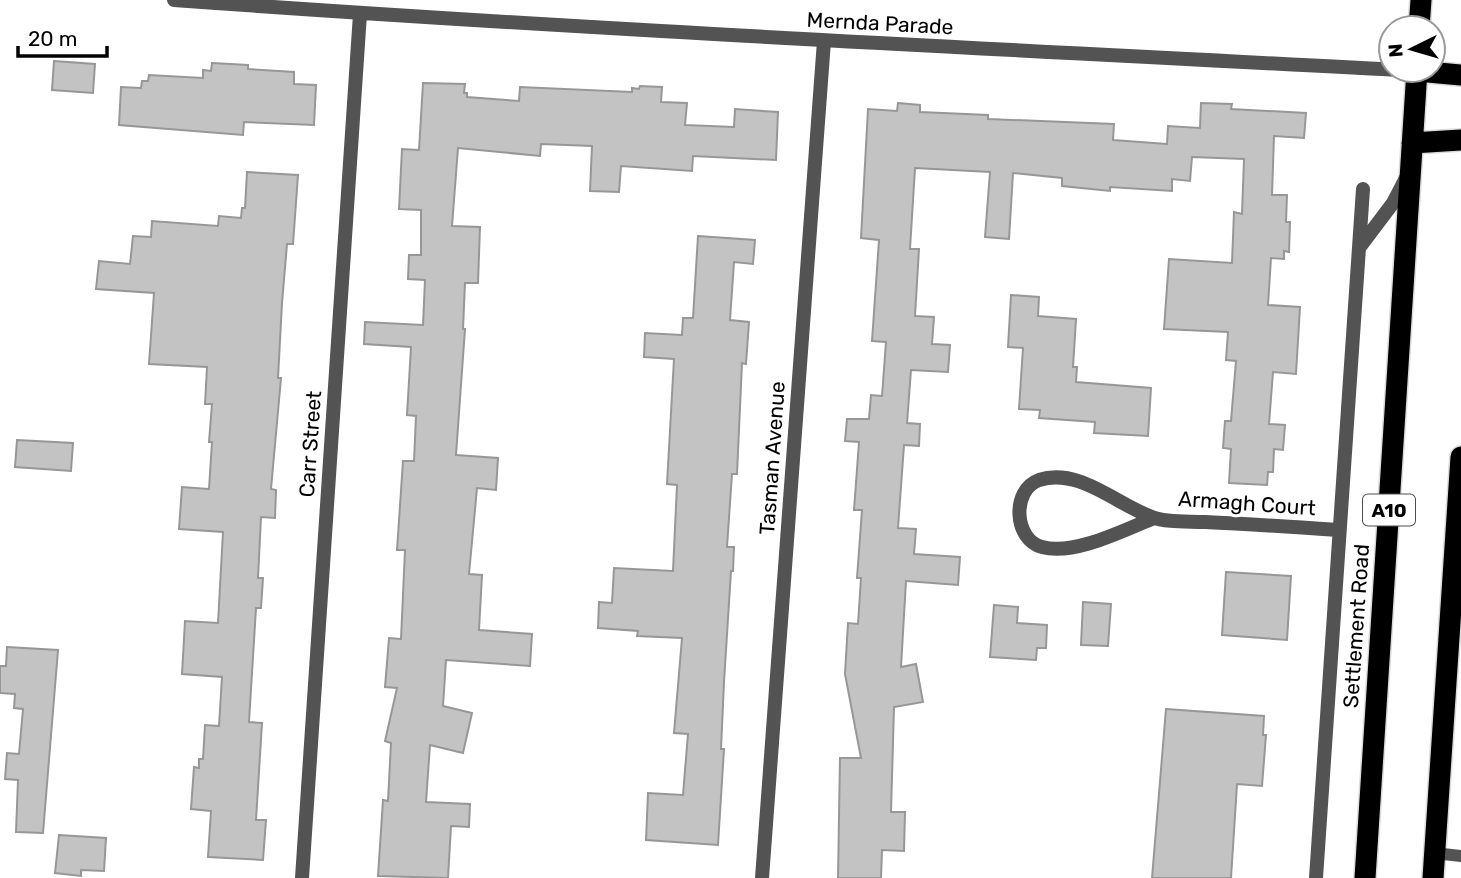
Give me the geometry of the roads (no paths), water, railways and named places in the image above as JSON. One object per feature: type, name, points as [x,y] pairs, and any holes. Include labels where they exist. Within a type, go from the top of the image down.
[{"type":"highway","name":"Settlement Road","points":[[1364,878],[1416,84]]},
{"type":"highway","points":[[1412,143],[1461,140]]},
{"type":"highway","points":[[1433,878],[1461,457]]},
{"type":"street","name":"Mernda Parade","points":[[174,0],[360,14],[824,41],[1377,69]]},
{"type":"street","name":"Carr Street","points":[[302,878],[360,14]]},
{"type":"street","name":"Tasman Avenue","points":[[762,878],[824,41]]},
{"type":"street","name":"Settlement Road","points":[[1359,250],[1392,203],[1410,168]]},
{"type":"street","name":"Settlement Road","points":[[1316,878],[1363,189]]},
{"type":"street","name":"Armagh Court","points":[[1154,518],[1085,544],[1068,548],[1044,548],[1035,545],[1025,536],[1020,504],[1024,492],[1032,483],[1048,478],[1067,479],[1082,483],[1154,518],[1338,530]]},
{"type":"lane","points":[[1434,853],[1461,856]]}]
